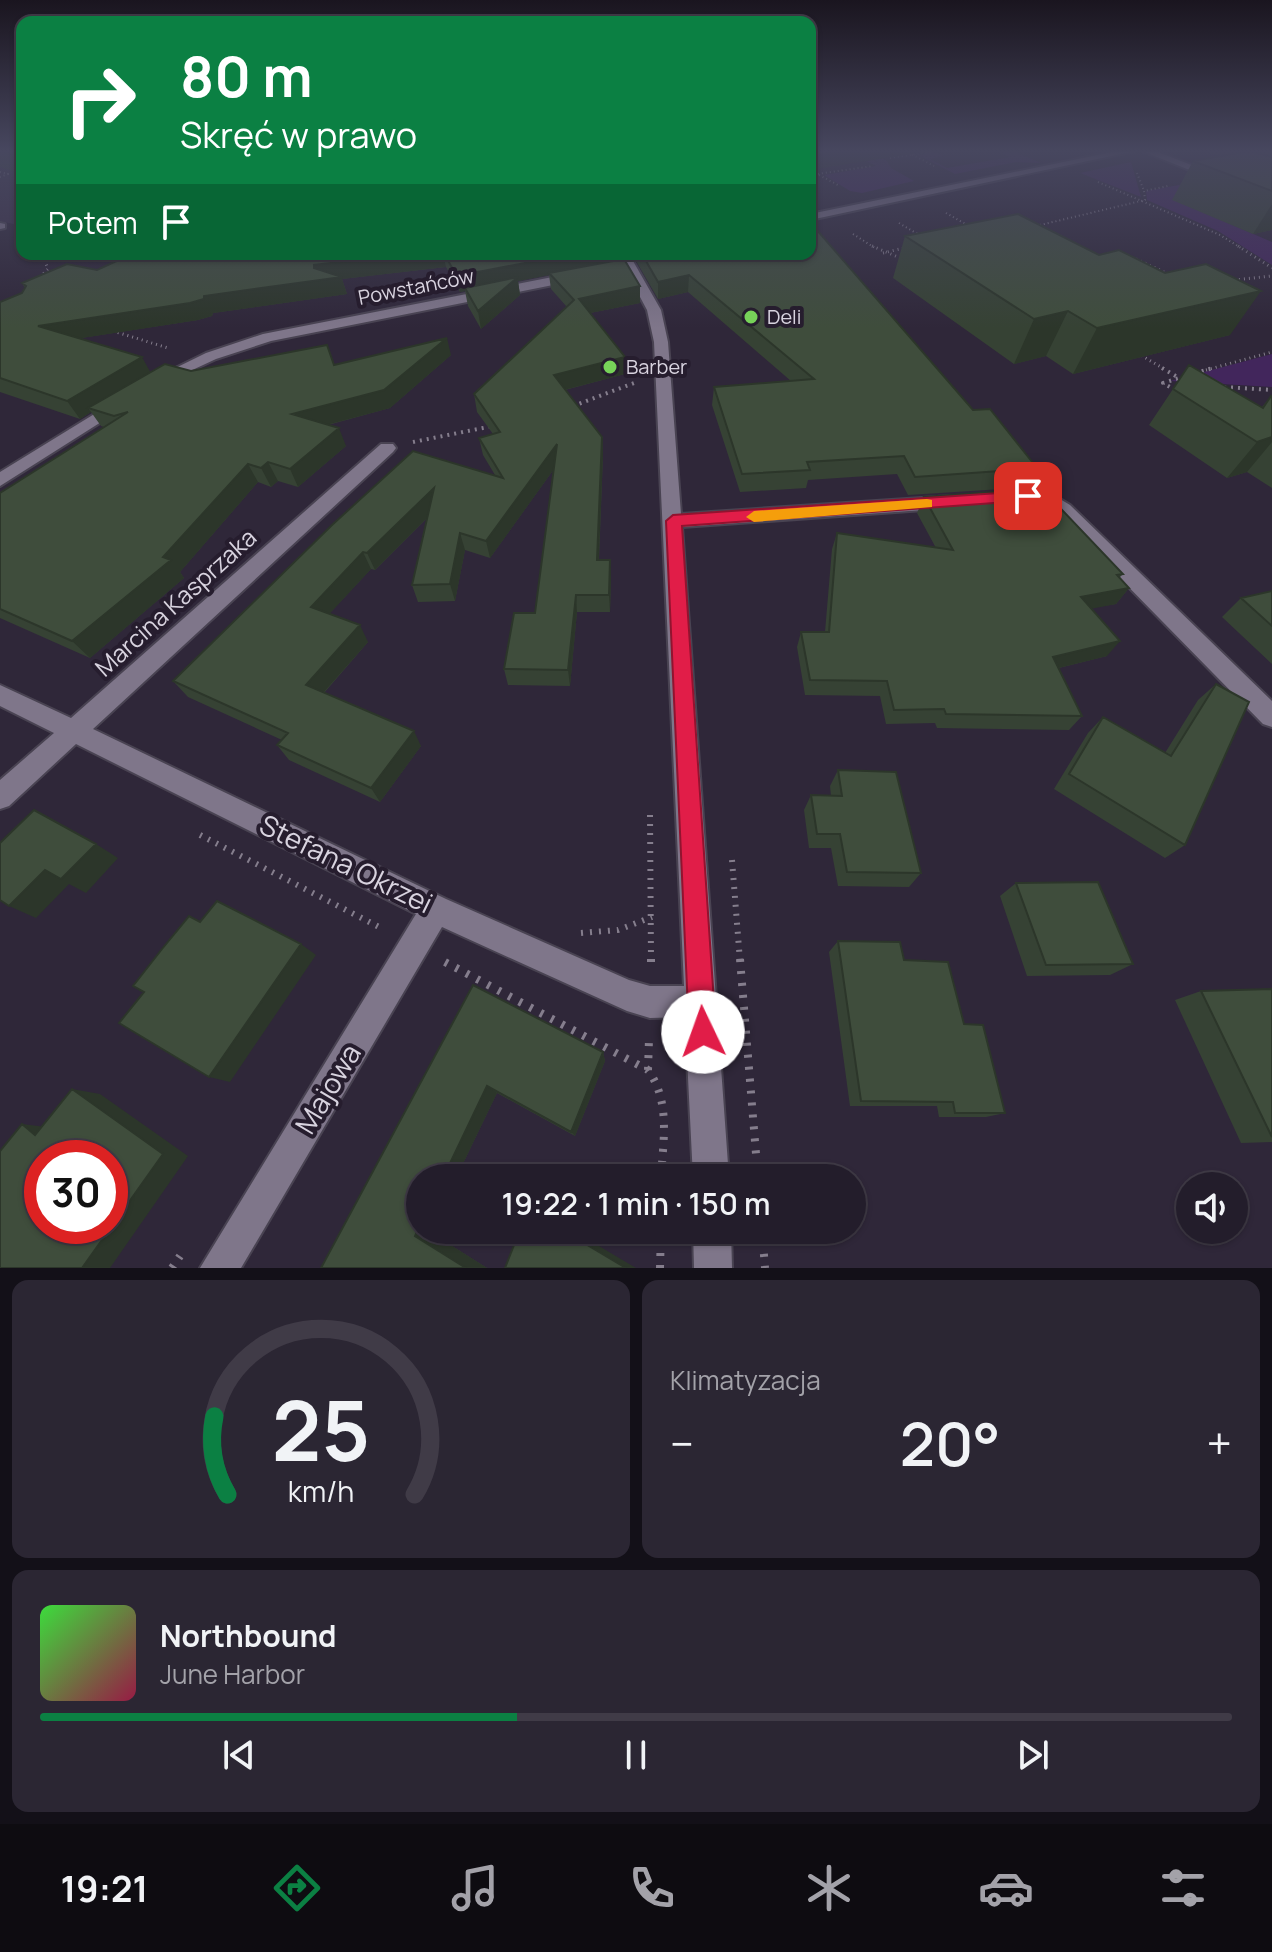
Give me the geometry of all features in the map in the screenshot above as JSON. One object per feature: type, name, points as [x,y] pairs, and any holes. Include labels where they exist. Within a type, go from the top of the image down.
[{"type":"street","points":[[816,216],[843,210]]},
{"type":"street","points":[[623,260],[647,295],[658,325],[673,521],[710,1164]]},
{"type":"street","name":"Powstańców","points":[[0,480],[157,381],[211,356],[297,331],[600,272]]},
{"type":"street","name":"Marcina Kasprzaka","points":[[0,797],[387,448]]},
{"type":"street","points":[[1013,497],[1048,500],[1063,509],[1272,717]]},
{"type":"street","points":[[673,521],[966,501]]},
{"type":"street","name":"Stefana Okrzei","points":[[0,695],[436,909],[627,995],[650,1002],[701,1001]]},
{"type":"street","name":"Majowa","points":[[219,1268],[436,909]]},
{"type":"street","points":[[712,1244],[713,1268]]},
{"type":"path","points":[[940,210],[977,230]]},
{"type":"path","points":[[1032,227],[1102,210]]},
{"type":"path","points":[[1167,210],[1220,235],[1272,268]]},
{"type":"path","points":[[896,221],[929,241]]},
{"type":"path","points":[[850,232],[882,253],[913,263]]},
{"type":"path","points":[[882,253],[917,244]]},
{"type":"path","points":[[1136,259],[1173,277]]},
{"type":"path","points":[[32,284],[48,269],[44,260]]},
{"type":"path","points":[[1223,283],[1272,276]]},
{"type":"path","points":[[107,329],[177,350]]},
{"type":"path","points":[[1129,348],[1179,378]]},
{"type":"path","points":[[1163,383],[1272,352]]},
{"type":"path","points":[[571,406],[597,399],[643,379]]},
{"type":"path","points":[[1163,383],[1179,384]]},
{"type":"path","points":[[1163,383],[1190,399]]},
{"type":"path","points":[[1210,386],[1272,390]]},
{"type":"path","points":[[387,448],[503,423]]},
{"type":"path","points":[[192,831],[648,1070],[659,1082],[662,1097],[661,1164]]},
{"type":"path","points":[[660,1268],[661,1244]]},
{"type":"path","points":[[763,1244],[765,1268]]},
{"type":"shaded area","points":[[0,210],[16,210],[16,225],[0,221]]},
{"type":"shaded area","points":[[1170,210],[1198,210],[1272,242],[1272,265],[1218,231]]},
{"type":"shaded area","points":[[1272,354],[1272,387],[1170,381]]},
{"type":"building","points":[[1018,214],[1099,255],[1119,250],[1165,273],[1206,264],[1261,291],[1097,328],[1068,311],[1034,319],[905,236]]},
{"type":"building","points":[[816,229],[973,410],[990,409],[1033,463],[1023,464],[1028,469],[915,477],[904,456],[807,462],[810,470],[742,474],[714,387],[814,379],[689,275],[658,282],[645,260],[816,260]]},
{"type":"building","points":[[119,260],[358,260],[314,265],[314,268],[342,277],[204,296],[204,299],[190,303],[38,326],[142,357],[67,401],[0,378],[0,302],[22,293],[26,286],[22,283],[67,264],[97,270]]},
{"type":"building","points":[[448,260],[541,260],[457,276]]},
{"type":"building","points":[[625,260],[640,286],[579,299],[625,357],[554,375],[602,437],[597,560],[610,560],[609,595],[576,595],[568,670],[504,669],[514,613],[535,613],[557,444],[486,541],[460,533],[450,584],[412,585],[434,488],[367,553],[363,552],[311,607],[360,625],[306,685],[414,731],[371,788],[277,745],[288,733],[173,681],[332,525],[413,451],[503,478],[479,438],[500,432],[474,394],[574,300],[549,273]]},
{"type":"building","points":[[518,277],[478,311],[465,288]]},
{"type":"building","points":[[447,338],[384,390],[292,414],[339,428],[290,469],[268,462],[261,468],[248,464],[163,557],[171,560],[72,641],[0,609],[0,493],[128,412],[114,416],[88,408],[165,364],[191,371],[327,345],[334,365]]},
{"type":"building","points":[[1189,365],[1263,408],[1271,396],[1272,437],[1257,442],[1173,389]]},
{"type":"building","points":[[1044,491],[1123,574],[1117,575],[1129,588],[1081,597],[1120,641],[1053,657],[1082,716],[946,714],[944,709],[894,710],[887,681],[810,680],[801,632],[829,632],[837,533],[953,550],[924,497]]},
{"type":"building","points":[[1272,591],[1272,626],[1241,598]]},
{"type":"building","points":[[1216,684],[1249,702],[1185,845],[1069,774],[1103,717],[1171,756]]},
{"type":"building","points":[[838,770],[896,772],[921,873],[847,872],[840,834],[817,834],[811,795],[842,796]]},
{"type":"building","points":[[34,810],[96,844],[61,879],[45,870],[9,906],[0,900],[0,843]]},
{"type":"building","points":[[1098,882],[1133,964],[1046,965],[1016,883]]},
{"type":"building","points":[[217,901],[301,944],[209,1077],[119,1023],[144,992],[133,986],[162,949],[189,916],[200,922]]},
{"type":"building","points":[[838,941],[900,942],[904,960],[948,962],[964,1024],[983,1025],[1005,1113],[955,1113],[953,1102],[861,1101]]},
{"type":"building","points":[[473,985],[603,1052],[571,1132],[487,1086],[450,1164],[406,1164],[406,1244],[428,1244],[466,1268],[321,1268]]},
{"type":"building","points":[[1272,989],[1272,1137],[1201,991]]},
{"type":"building","points":[[72,1089],[163,1154],[128,1203],[128,1140],[24,1140],[24,1244],[99,1244],[82,1268],[0,1268],[0,1151],[22,1124],[35,1135]]},
{"type":"building","points":[[514,1244],[586,1244],[626,1268],[505,1268]]},
{"type":"slow traffic","points":[[754,517],[927,504]]},
{"type":"place","name":"Deli","points":[[751,317]]},
{"type":"place","name":"Barber","points":[[610,367]]},
{"type":"route","points":[[703,1032],[673,521],[1028,496]]}]
